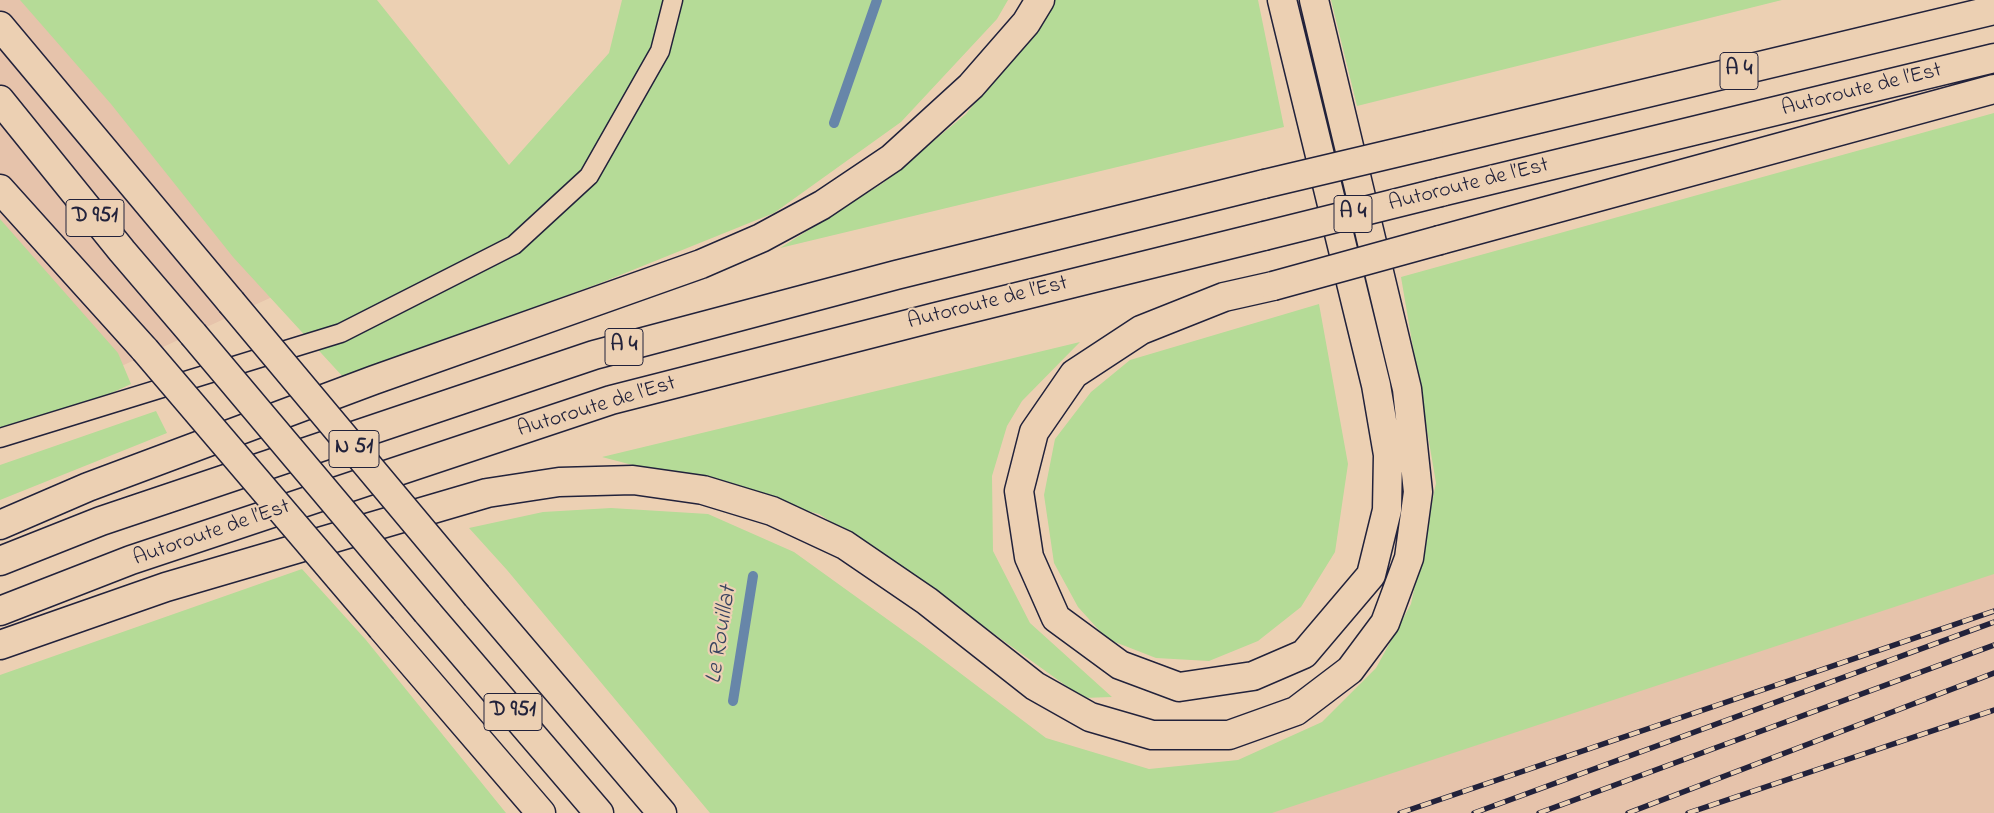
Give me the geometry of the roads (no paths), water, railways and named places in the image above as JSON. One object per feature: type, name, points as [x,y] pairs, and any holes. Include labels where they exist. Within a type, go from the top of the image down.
[{"type":"main road","points":[[0,524],[125,473],[374,380],[702,264],[761,238],[822,205],[892,158],[971,86],[1026,23],[1040,0]]},
{"type":"main road","points":[[1282,0],[1376,385],[1388,455],[1387,510],[1370,575],[1304,654],[1254,676],[1179,687],[1120,666],[1056,618],[1029,558],[1019,491],[1034,432],[1074,374],[1141,330],[1224,297],[1273,286],[1440,240],[1994,89]]},
{"type":"main road","points":[[0,645],[166,588],[486,493],[559,482],[633,480],[712,492],[772,511],[845,545],[928,601],[1035,686],[1090,717],[1152,735],[1229,736],[1296,711],[1350,670],[1385,623],[1408,558],[1418,492],[1407,389],[1314,0]]},
{"type":"main road","name":"A 4","points":[[0,561],[102,521],[594,355],[905,273],[1264,184],[1994,10]]},
{"type":"main road","name":"N 51","points":[[0,26],[477,596],[662,813]]},
{"type":"main road","name":"Autoroute de l’Est","points":[[0,612],[130,560],[611,400],[936,316],[1994,58]]},
{"type":"main road","name":"D 951","points":[[0,100],[122,251],[599,813]]},
{"type":"main road","points":[[0,189],[145,350],[541,813]]},
{"type":"lane","points":[[0,438],[341,332],[514,246],[589,176],[660,51],[673,0]]},
{"type":"waterway","name":"Le Rouillat","points":[[834,123],[877,0]]},
{"type":"waterway","name":"Le Rouillat","points":[[733,701],[753,576]]},
{"type":"railway","points":[[1400,813],[1994,611]]},
{"type":"railway","points":[[1474,813],[1994,622]]},
{"type":"railway","points":[[1539,813],[1994,645]]},
{"type":"railway","points":[[1628,813],[1994,673]]},
{"type":"railway","points":[[1688,813],[1994,710]]}]
